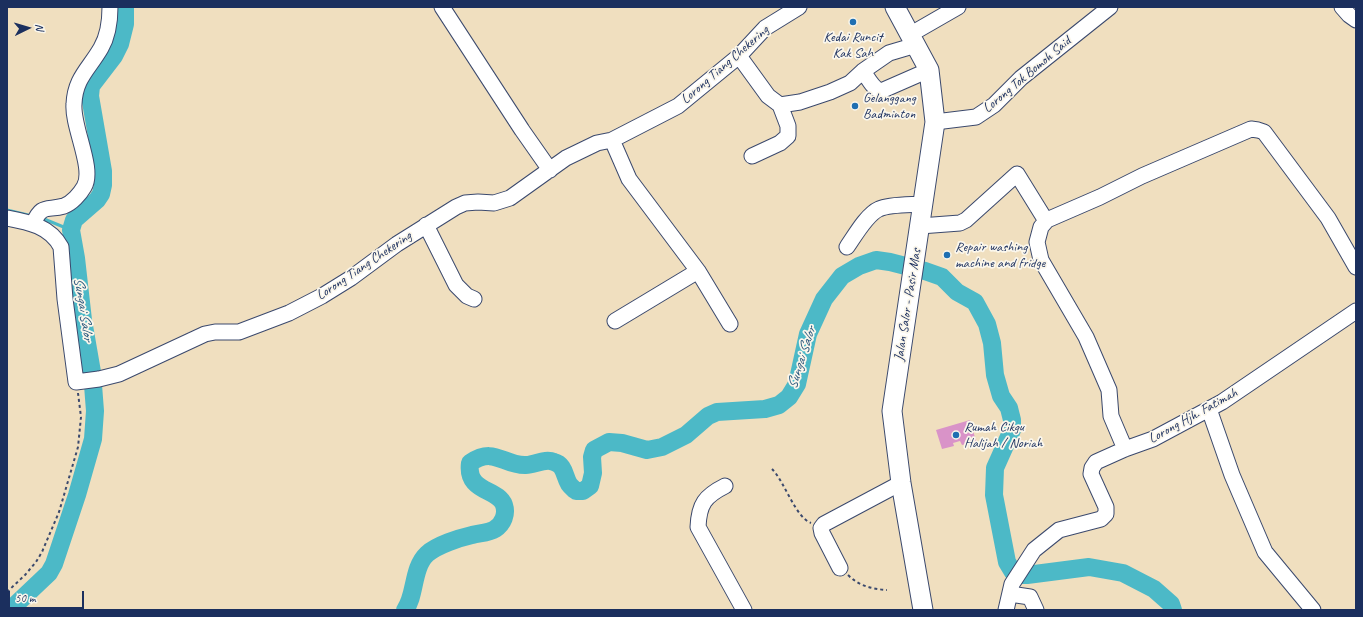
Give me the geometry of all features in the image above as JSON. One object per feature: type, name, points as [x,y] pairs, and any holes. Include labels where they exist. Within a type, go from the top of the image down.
[{"type":"main road","name":"Jalan Salor - Pasir Mas","points":[[896,7],[929,70],[935,122],[892,411],[901,483],[923,610]]},
{"type":"street","points":[[33,224],[39,212],[44,209],[69,204],[84,188],[87,181],[87,166],[75,124],[74,94],[85,70],[101,47],[107,34],[110,20],[110,7]]},
{"type":"street","points":[[442,7],[517,124],[550,170]]},
{"type":"street","name":"Lorong Tiang Chekering","points":[[87,381],[119,374],[205,334],[215,332],[239,332],[289,313],[322,296],[351,278],[397,244],[426,225],[465,203],[494,203],[510,198],[566,158],[597,143],[612,140],[678,106],[739,56],[766,28],[799,7]]},
{"type":"street","points":[[780,106],[830,92],[850,83],[863,71],[913,39],[958,7]]},
{"type":"street","name":"Lorong Tok Bomoh Said","points":[[935,122],[976,117],[994,105],[1021,78],[1110,7]]},
{"type":"street","points":[[1342,7],[1348,15],[1356,20]]},
{"type":"street","points":[[739,56],[768,96],[780,106],[788,126],[788,136],[780,143],[752,156]]},
{"type":"street","points":[[863,71],[875,87],[881,91],[929,70]]},
{"type":"street","points":[[1125,449],[1111,416],[1109,390],[1086,337],[1041,260],[1037,242],[1041,226],[1047,220],[1100,197],[1142,176],[1251,129],[1258,130],[1264,132],[1328,218],[1356,267]]},
{"type":"street","points":[[612,140],[629,179],[698,271],[730,324]]},
{"type":"street","points":[[918,235],[966,220],[1017,174],[1047,220]]},
{"type":"street","points":[[846,247],[871,214],[878,209],[923,204]]},
{"type":"street","points":[[7,218],[33,224],[51,233],[57,240],[60,247],[65,299],[87,381]]},
{"type":"street","points":[[426,225],[456,285],[467,296],[474,299]]},
{"type":"street","points":[[615,321],[698,271]]},
{"type":"street","name":"Lorong Hjh. Fatimah","points":[[1006,610],[1011,589],[1024,564],[1034,550],[1058,530],[1101,520],[1106,514],[1106,507],[1091,474],[1092,468],[1096,462],[1125,449],[1153,440],[1222,402],[1356,311]]},
{"type":"street","points":[[1209,409],[1232,475],[1265,552],[1313,610]]},
{"type":"street","points":[[840,568],[822,533],[821,528],[824,524],[901,483]]},
{"type":"street","points":[[725,486],[713,492],[704,503],[698,514],[698,527],[744,610]]},
{"type":"street","points":[[1011,589],[1030,597],[1036,610]]},
{"type":"path","points":[[7,592],[25,575],[42,552],[55,523],[67,488],[78,447],[87,381]]},
{"type":"path","points":[[772,469],[778,475],[800,514],[807,522],[821,528]]},
{"type":"path","points":[[840,568],[854,581],[872,590],[887,590]]},
{"type":"building","name":"Rumah Cikgu Halijah / Noriah","points":[[970,420],[976,441],[962,445],[960,441],[953,443],[954,446],[942,449],[936,430]]},
{"type":"waterway","name":"Sungai Salor","points":[[10,610],[49,573],[54,564],[77,495],[93,439],[95,411],[92,372],[83,320],[76,258],[71,230],[74,220],[97,200],[101,194],[103,185],[103,171],[90,96],[91,86],[114,56],[120,44],[125,24],[125,7]]},
{"type":"waterway","points":[[7,210],[28,215]]},
{"type":"waterway","points":[[44,219],[71,230]]},
{"type":"waterway","name":"Sungai Salor","points":[[405,610],[411,597],[416,574],[422,560],[427,554],[436,548],[455,540],[493,530],[498,527],[504,518],[505,508],[501,500],[496,495],[477,485],[470,473],[470,463],[486,456],[493,456],[518,465],[529,465],[544,461],[551,461],[558,463],[562,468],[567,481],[572,488],[576,491],[583,491],[590,486],[593,473],[592,457],[594,450],[609,442],[622,443],[647,450],[662,447],[686,435],[708,416],[717,412],[765,409],[779,405],[789,397],[797,384],[808,334],[824,299],[842,276],[859,266],[876,260],[925,271],[942,277],[957,292],[975,302],[987,324],[992,343],[995,375],[1001,396],[1009,408],[1012,420],[1012,430],[995,468],[994,495],[1007,562],[1013,572],[1021,575],[1027,575],[1089,567],[1123,573],[1154,589],[1171,604],[1173,610]]},
{"type":"place","name":"Kedai Runcit Kak Sah","points":[[853,22]]},
{"type":"place","name":"Gelanggang Badminton","points":[[855,106]]},
{"type":"place","name":"Repair washing machine and fridge","points":[[947,255]]},
{"type":"place","name":"Rumah Cikgu Halijah / Noriah","points":[[956,435]]}]
